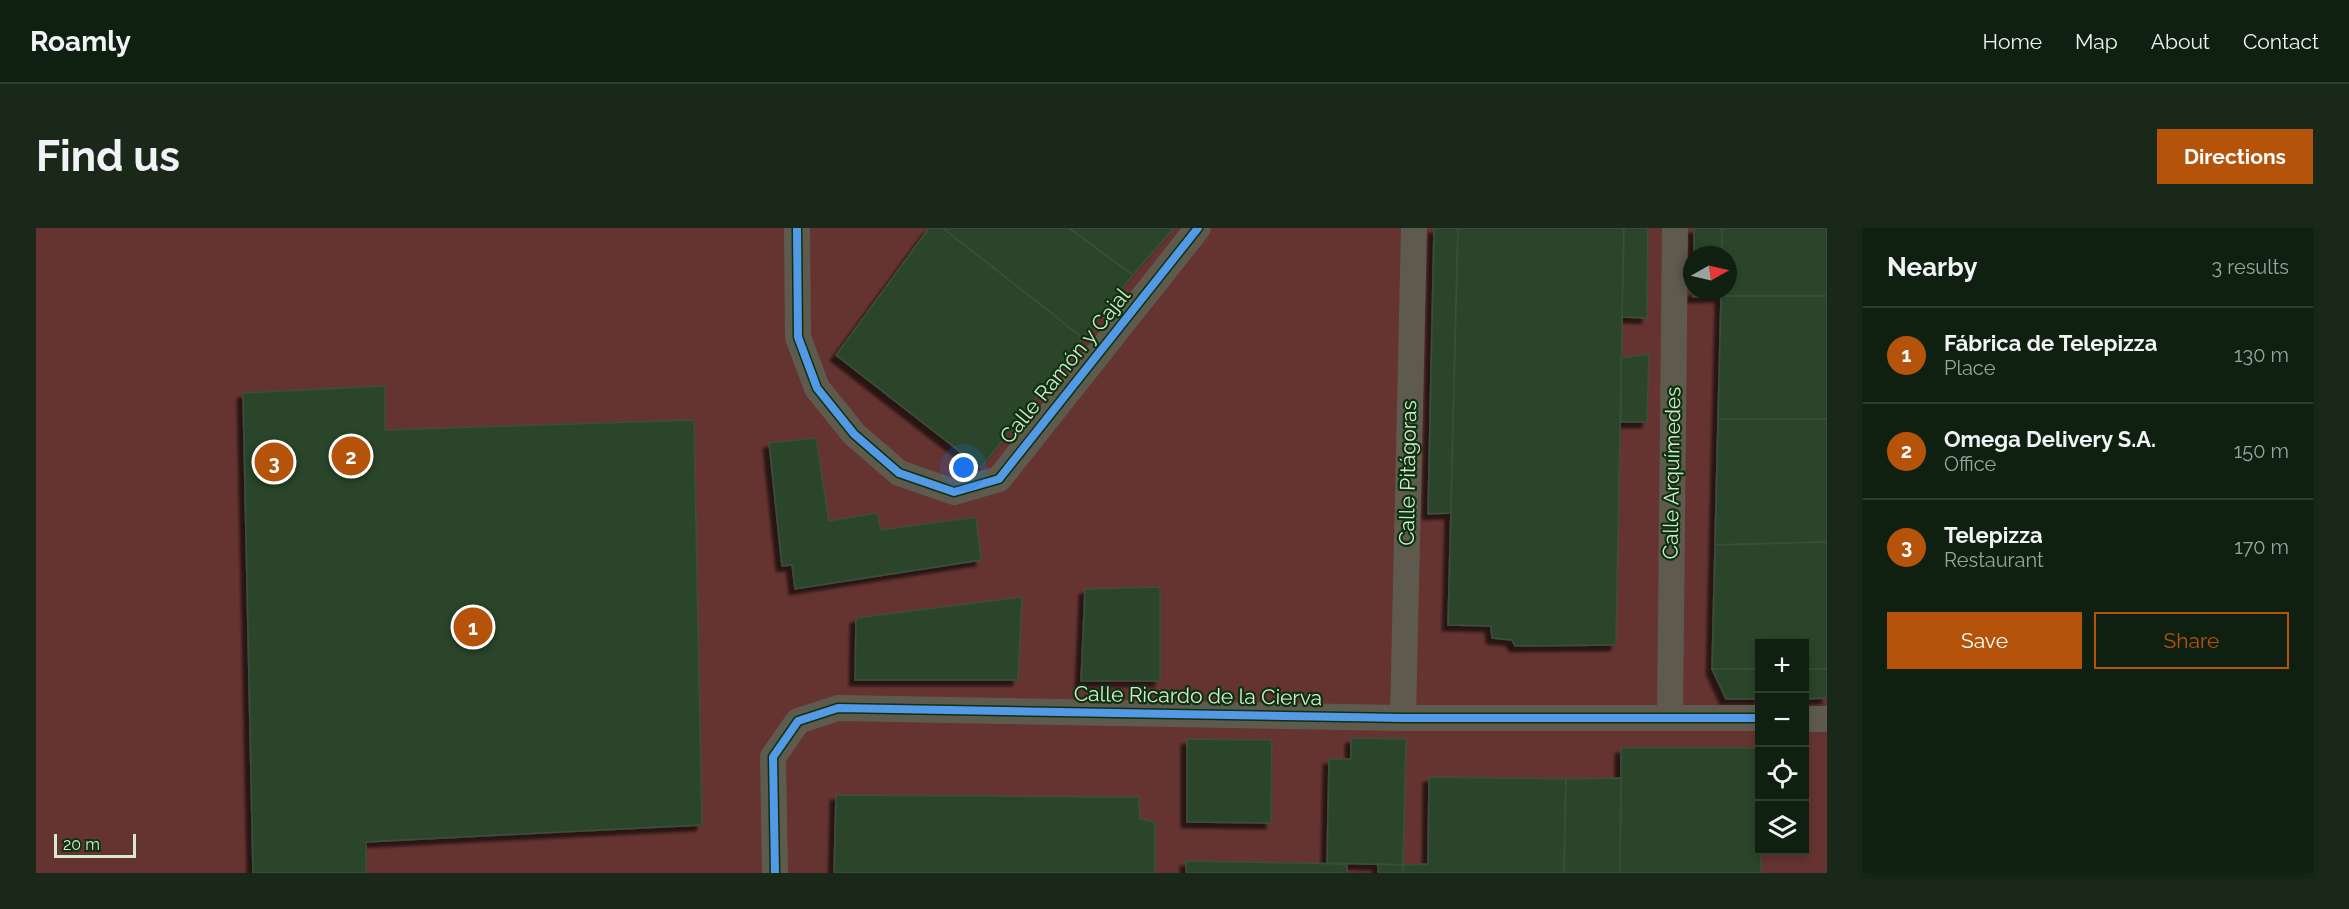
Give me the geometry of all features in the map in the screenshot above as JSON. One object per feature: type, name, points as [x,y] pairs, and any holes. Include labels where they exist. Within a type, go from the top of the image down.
[{"type":"street","name":"Calle Ramón y Cajal","points":[[797,228],[798,337],[818,388],[854,434],[899,473],[954,492],[999,478],[1198,228]]},
{"type":"street","name":"Calle Pitágoras","points":[[1403,718],[1414,228]]},
{"type":"street","name":"Calle Arquímedes","points":[[1670,717],[1675,228]]},
{"type":"street","name":"Calle Ricardo de la Cierva","points":[[775,873],[773,757],[798,721],[838,708],[1403,718],[1755,718]]},
{"type":"street","points":[[1809,718],[1827,719]]},
{"type":"shaded area","points":[[36,228],[1827,228],[1827,873],[36,873]]},
{"type":"building","points":[[929,228],[943,228],[1083,338],[981,468],[836,355]]},
{"type":"building","points":[[943,228],[1069,228],[1133,275],[1083,338]]},
{"type":"building","points":[[1069,228],[1174,228],[1133,275]]},
{"type":"building","points":[[1434,228],[1458,228],[1451,513],[1428,514]]},
{"type":"building","points":[[1458,228],[1624,228],[1616,645],[1515,646],[1512,640],[1492,638],[1491,626],[1448,625]]},
{"type":"building","points":[[1624,228],[1648,228],[1647,318],[1622,317]]},
{"type":"building","points":[[1694,228],[1722,228],[1722,246],[1694,246]]},
{"type":"building","points":[[1722,228],[1827,228],[1827,296],[1737,296],[1737,246],[1722,246]]},
{"type":"building","points":[[1737,296],[1827,296],[1827,419],[1718,419],[1721,300],[1737,300]]},
{"type":"building","points":[[1649,354],[1647,422],[1621,422],[1621,358]]},
{"type":"building","points":[[385,386],[385,430],[694,420],[702,825],[366,842],[366,873],[253,873],[243,393]]},
{"type":"building","points":[[1718,419],[1827,419],[1827,542],[1715,545]]},
{"type":"building","points":[[816,438],[829,521],[877,513],[881,530],[976,517],[981,560],[795,589],[792,565],[782,566],[769,443]]},
{"type":"building","points":[[1827,542],[1827,669],[1809,669],[1809,639],[1755,639],[1755,669],[1712,669],[1715,545]]},
{"type":"building","points":[[1160,587],[1160,681],[1081,681],[1085,589]]},
{"type":"building","points":[[1022,597],[1018,680],[855,680],[856,618]]},
{"type":"building","points":[[1712,669],[1755,669],[1755,699],[1726,699]]},
{"type":"building","points":[[1809,669],[1827,669],[1827,698],[1809,699]]},
{"type":"building","points":[[1351,738],[1406,739],[1403,865],[1327,863],[1329,759],[1351,759]]},
{"type":"building","points":[[1187,739],[1272,740],[1271,823],[1187,822]]},
{"type":"building","points":[[1621,748],[1755,748],[1755,855],[1761,855],[1761,873],[1620,873]]},
{"type":"building","points":[[1429,777],[1566,779],[1564,873],[1403,873],[1403,865],[1428,864]]},
{"type":"building","points":[[1621,778],[1620,873],[1564,873],[1566,779]]},
{"type":"building","points":[[836,795],[1139,797],[1140,819],[1155,822],[1155,873],[834,873]]},
{"type":"building","points":[[1186,861],[1347,864],[1347,873],[1186,873]]},
{"type":"building","points":[[1378,864],[1403,865],[1403,873],[1378,873]]},
{"type":"cycle path","points":[[797,228],[798,337],[817,388],[854,434],[899,473],[954,492],[999,479],[1198,228]]},
{"type":"cycle path","points":[[775,873],[773,757],[798,721],[838,708],[1403,718],[1755,718]]},
{"type":"place","name":"Omega Delivery S.A.","points":[[351,456]]},
{"type":"place","name":"Telepizza","points":[[274,462]]},
{"type":"place","name":"Fábrica de Telepizza","points":[[473,627]]}]
